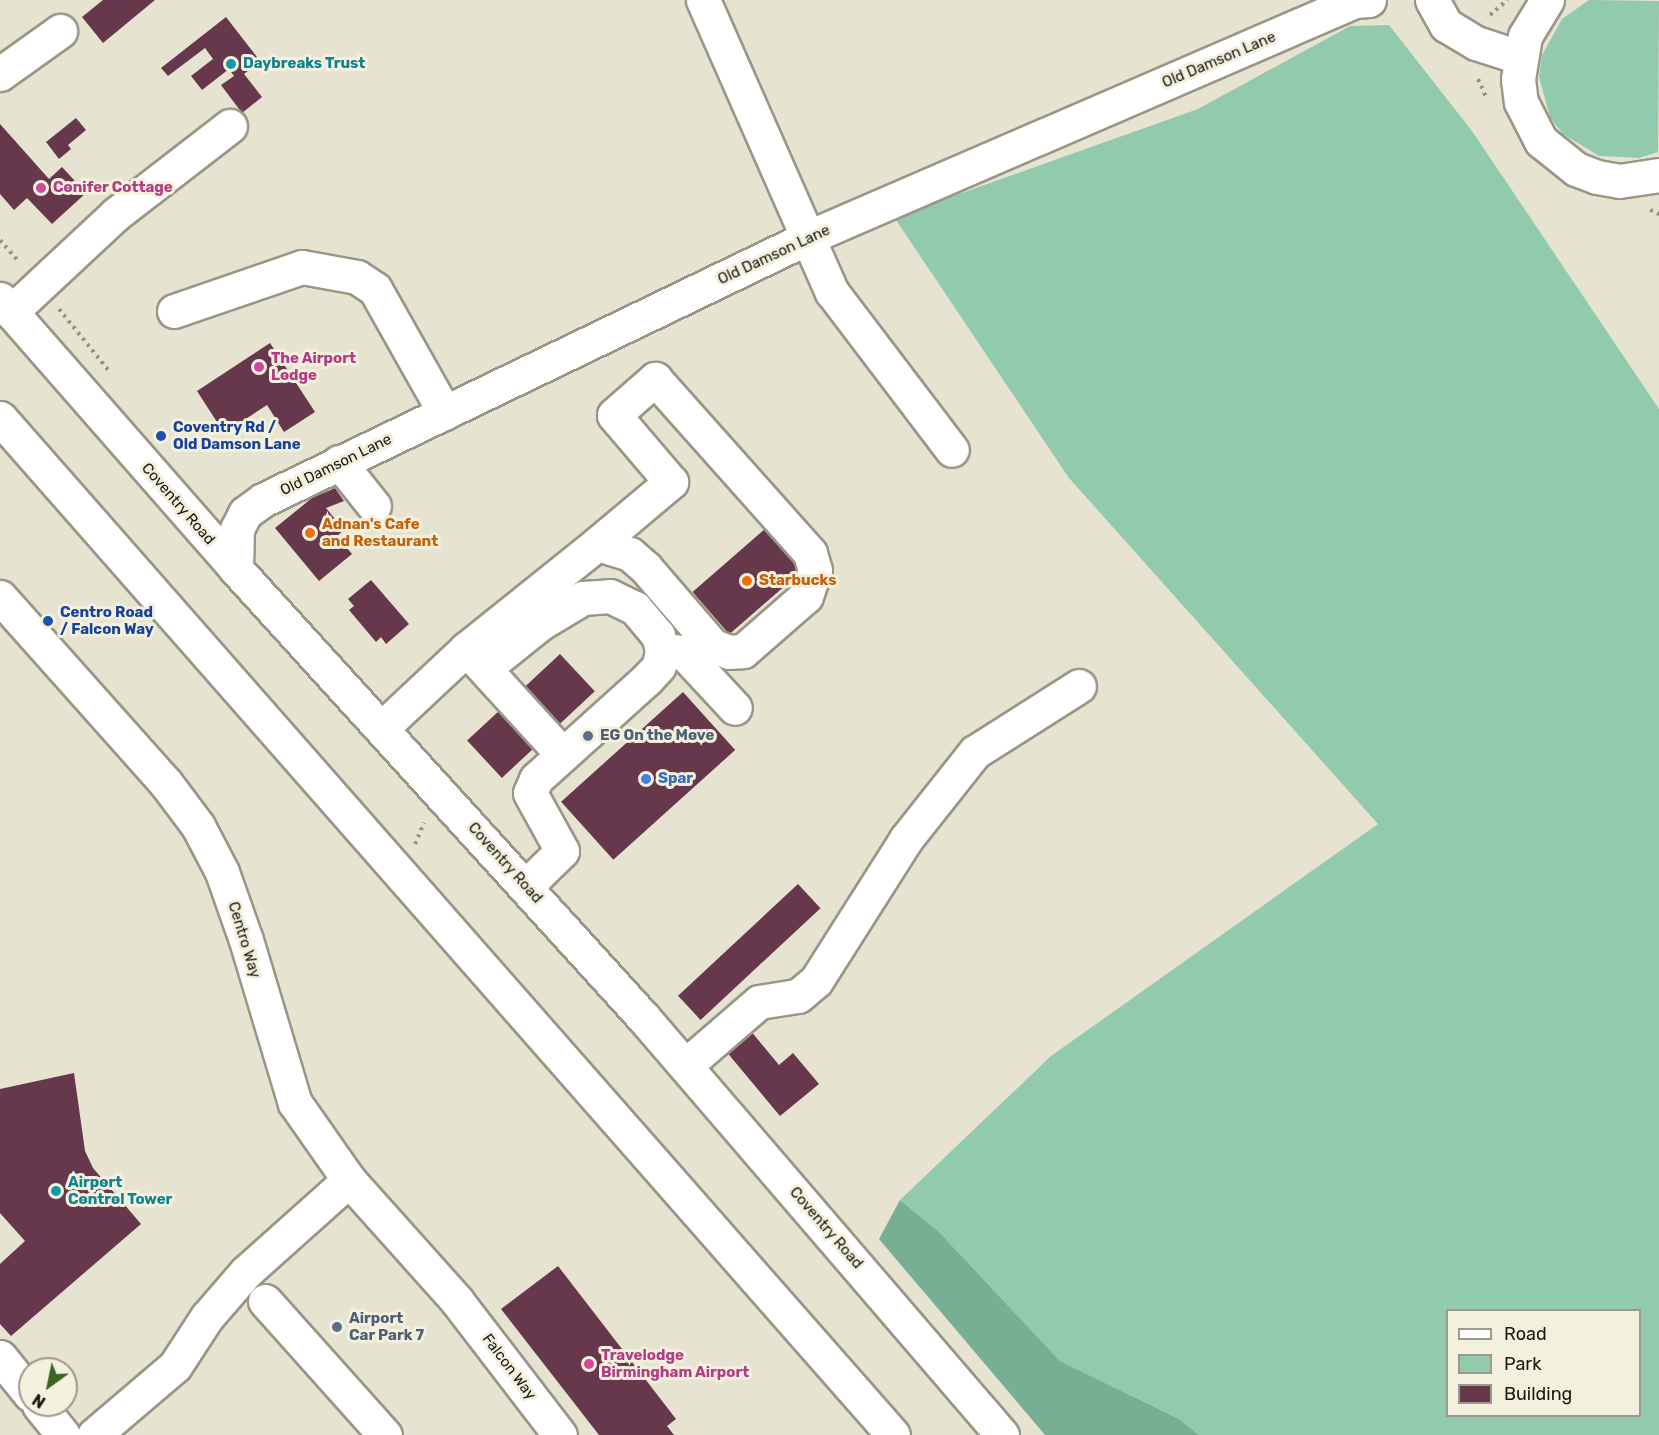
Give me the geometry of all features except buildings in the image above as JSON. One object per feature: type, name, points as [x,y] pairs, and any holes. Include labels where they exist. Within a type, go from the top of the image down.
[{"type":"main road","points":[[703,0],[832,292],[952,450]]},
{"type":"main road","name":"Old Damson Lane","points":[[236,569],[237,529],[245,513],[339,462],[809,237],[1356,1],[1369,0]]},
{"type":"main road","points":[[1432,0],[1446,25],[1476,43],[1519,57]]},
{"type":"main road","points":[[1547,0],[1530,26],[1519,57],[1521,102],[1530,122],[1549,149],[1576,169],[1597,177],[1653,180]]},
{"type":"main road","points":[[0,74],[60,31]]},
{"type":"main road","points":[[6,305],[116,214],[230,126]]},
{"type":"main road","points":[[174,311],[302,267],[357,277],[375,289],[445,413]]},
{"type":"main road","name":"Coventry Road","points":[[6,305],[236,569],[436,785],[686,1065],[931,1349],[1002,1435]]},
{"type":"main road","points":[[476,659],[597,544],[671,482],[614,415],[655,380],[810,553],[815,570],[806,596],[743,651],[729,652],[713,646],[630,554],[597,544]]},
{"type":"main road","points":[[0,418],[893,1435]]},
{"type":"main road","points":[[339,462],[374,506]]},
{"type":"main road","points":[[383,727],[476,659],[583,598],[610,596],[635,608],[658,635],[662,650],[659,666],[536,779],[530,793],[562,851],[526,886]]},
{"type":"main road","name":"Centro Way","points":[[0,597],[165,782],[198,826],[222,872],[243,930],[295,1103],[348,1180],[457,1301]]},
{"type":"main road","points":[[662,650],[682,652],[735,708]]},
{"type":"main road","points":[[476,659],[562,756]]},
{"type":"main road","points":[[686,1065],[759,1002],[798,996],[816,981],[906,839],[975,752],[1079,686]]},
{"type":"main road","points":[[94,1435],[175,1366],[207,1317],[246,1272],[348,1180]]},
{"type":"main road","points":[[265,1301],[385,1435]]},
{"type":"main road","name":"Falcon Way","points":[[457,1301],[560,1435]]},
{"type":"main road","points":[[931,1349],[982,1435]]},
{"type":"main road","points":[[0,1357],[18,1379]]},
{"type":"main road","points":[[49,1417],[63,1435]]},
{"type":"path","points":[[402,874],[436,785]]},
{"type":"green space","points":[[1589,0],[1659,1],[1658,152],[1639,158],[1599,156],[1563,134],[1550,117],[1539,77],[1542,55],[1562,19]]},
{"type":"green space","points":[[1389,25],[1472,131],[1659,409],[1659,1435],[1199,1435],[1179,1419],[1060,1361],[939,1232],[900,1200],[1051,1056],[1378,824],[1069,478],[894,217],[1198,109],[1350,26]]},
{"type":"green space","points":[[900,1200],[939,1232],[1060,1361],[1179,1419],[1199,1435],[1045,1435],[879,1239]]},
{"type":"place","name":"Daybreaks Trust","points":[[231,64]]},
{"type":"place","name":"Conifer Cottage","points":[[41,188]]},
{"type":"place","name":"The Airport Lodge","points":[[259,367]]},
{"type":"place","name":"Coventry Rd / Old Damson Lane","points":[[161,436]]},
{"type":"place","name":"Adnan's Cafe and Restaurant","points":[[310,533]]},
{"type":"place","name":"Starbucks","points":[[747,581]]},
{"type":"place","name":"Centro Road / Falcon Way","points":[[48,621]]},
{"type":"place","name":"EG On the Move","points":[[588,736]]},
{"type":"place","name":"Spar","points":[[646,779]]},
{"type":"place","name":"Airport Control Tower","points":[[56,1191]]},
{"type":"place","name":"Airport Car Park 7","points":[[337,1327]]},
{"type":"place","name":"Travelodge Birmingham Airport","points":[[589,1364]]}]
